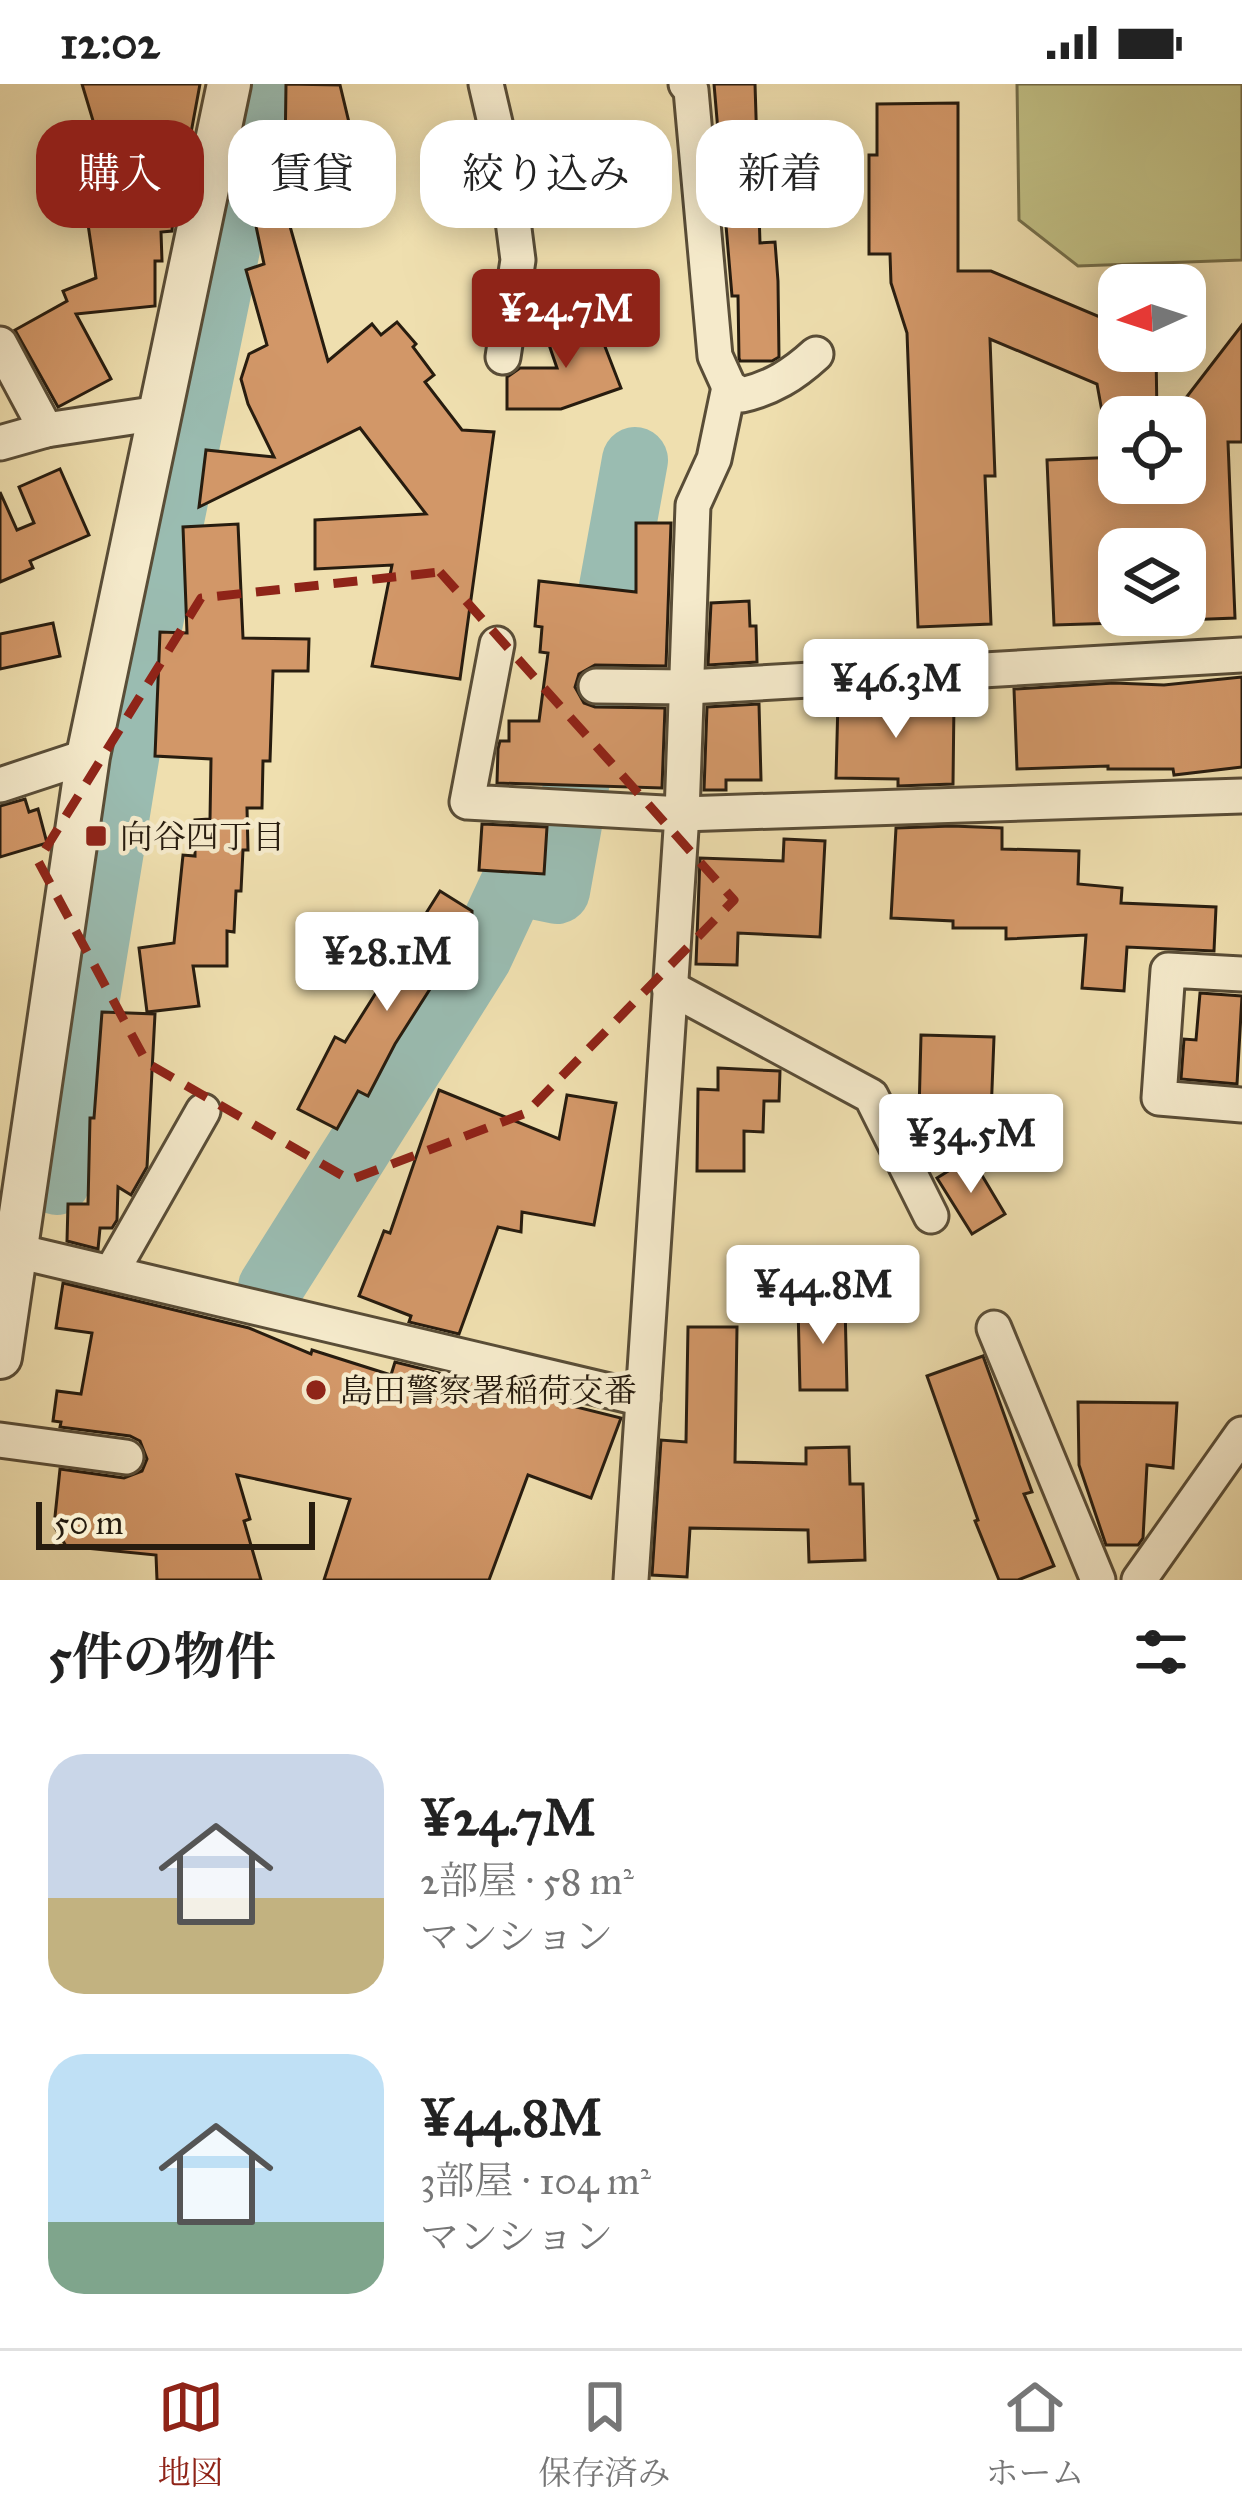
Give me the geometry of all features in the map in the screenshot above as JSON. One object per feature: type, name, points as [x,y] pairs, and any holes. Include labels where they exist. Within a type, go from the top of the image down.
[{"type":"street","points":[[0,1357],[17,1251],[16,1158],[88,756],[229,84]]},
{"type":"street","points":[[486,84],[507,174],[518,260],[503,357]]},
{"type":"street","points":[[632,1580],[682,814],[693,505],[714,459],[729,388],[715,356],[691,90],[686,84]]},
{"type":"street","points":[[0,344],[46,430]]},
{"type":"street","points":[[729,388],[742,395],[761,390],[794,374],[816,354]]},
{"type":"street","points":[[0,442],[46,430],[160,413]]},
{"type":"street","points":[[497,644],[467,802],[682,814],[1242,796]]},
{"type":"street","points":[[596,686],[688,687],[1242,656]]},
{"type":"street","points":[[0,785],[88,756]]},
{"type":"street","points":[[1242,974],[1168,970],[1159,1098],[1242,1105]]},
{"type":"street","points":[[669,987],[871,1096],[932,1216]]},
{"type":"street","points":[[111,1273],[203,1111]]},
{"type":"street","points":[[17,1251],[643,1399]]},
{"type":"street","points":[[994,1328],[1098,1580]]},
{"type":"street","points":[[1139,1580],[1242,1434]]},
{"type":"street","points":[[0,1440],[126,1457]]},
{"type":"highlighted area","points":[[440,572],[734,900],[526,1113],[350,1180],[147,1063],[38,861],[201,598]]},
{"type":"shaded area","points":[[1017,84],[1242,84],[1242,260],[1078,266],[1019,220]]},
{"type":"building","points":[[82,84],[200,84],[193,120],[93,120]]},
{"type":"building","points":[[286,84],[340,85],[348,120],[286,120]]},
{"type":"building","points":[[714,84],[755,84],[756,120],[717,120]]},
{"type":"building","points":[[958,103],[958,271],[991,271],[1098,316],[1098,372],[1156,372],[1157,396],[1099,396],[1097,384],[990,339],[995,476],[985,476],[991,624],[918,627],[907,333],[891,283],[890,254],[869,254],[869,155],[877,155],[877,104]]},
{"type":"building","points":[[89,228],[172,228],[161,232],[162,261],[155,261],[155,306],[76,314],[111,379],[58,407],[15,330],[67,301],[63,291],[96,278]]},
{"type":"building","points":[[256,228],[290,228],[328,361],[372,324],[381,335],[397,322],[434,375],[425,382],[462,430],[494,432],[460,679],[372,666],[392,565],[315,569],[315,520],[426,514],[360,428],[199,507],[206,450],[274,457],[241,379],[249,354],[267,345],[246,270],[264,264]]},
{"type":"building","points":[[726,228],[760,228],[760,243],[775,242],[779,357],[740,361],[738,296],[732,296]]},
{"type":"building","points":[[592,313],[621,388],[561,409],[507,409],[507,377],[520,368],[557,368],[545,333]]},
{"type":"building","points":[[1242,325],[1242,442],[1228,442],[1235,618],[1206,619],[1206,528],[1098,528],[1098,624],[1054,625],[1047,460],[1098,458],[1098,504],[1206,504],[1206,396],[1187,396]]},
{"type":"building","points":[[60,469],[89,535],[30,561],[33,568],[0,582],[0,492],[17,530],[34,523],[19,487]]},
{"type":"building","points":[[636,523],[671,523],[666,666],[595,665],[579,674],[575,687],[584,703],[595,707],[665,708],[662,788],[497,783],[498,749],[500,741],[509,741],[509,721],[539,721],[548,653],[540,652],[542,627],[535,626],[539,581],[636,592]]},
{"type":"building","points":[[238,524],[243,638],[309,639],[308,671],[273,671],[270,761],[263,761],[262,808],[247,808],[248,850],[243,850],[241,891],[236,891],[234,932],[227,931],[227,966],[193,966],[199,1006],[147,1012],[139,948],[174,943],[183,855],[195,856],[195,820],[210,819],[211,759],[155,756],[160,632],[187,633],[183,527]]},
{"type":"building","points":[[749,601],[750,626],[756,626],[757,662],[708,665],[711,603]]},
{"type":"building","points":[[53,623],[60,656],[0,669],[0,634]]},
{"type":"building","points":[[1242,677],[1242,767],[1174,775],[1173,769],[1108,766],[1017,769],[1014,689],[1164,685]]},
{"type":"building","points":[[838,701],[954,701],[953,784],[898,786],[898,779],[836,778]]},
{"type":"building","points":[[759,704],[761,780],[726,780],[726,790],[704,790],[707,707]]},
{"type":"building","points":[[25,799],[29,812],[38,809],[47,843],[0,857],[0,806]]},
{"type":"building","points":[[482,824],[547,827],[544,874],[479,870]]},
{"type":"building","points":[[896,828],[1002,828],[1002,849],[1079,851],[1078,884],[1122,888],[1121,903],[1216,907],[1214,951],[1127,947],[1124,991],[1082,988],[1086,935],[1006,939],[1006,928],[953,928],[953,921],[891,918]]},
{"type":"building","points":[[784,839],[825,841],[820,937],[738,933],[737,965],[696,964],[700,858],[783,861]]},
{"type":"building","points":[[440,891],[472,911],[472,923],[395,1044],[368,1096],[358,1091],[337,1129],[298,1109],[335,1037],[345,1042]]},
{"type":"building","points":[[1200,993],[1242,996],[1237,1084],[1181,1079],[1184,1039],[1196,1040]]},
{"type":"building","points":[[102,1012],[155,1014],[147,1167],[131,1195],[118,1187],[117,1220],[112,1228],[100,1228],[98,1249],[67,1241],[68,1204],[88,1204],[90,1118],[94,1118]]},
{"type":"building","points":[[921,1035],[994,1037],[991,1115],[919,1113]]},
{"type":"building","points":[[718,1068],[780,1071],[779,1101],[764,1101],[763,1132],[744,1131],[744,1171],[697,1171],[698,1089],[718,1090]]},
{"type":"building","points":[[439,1090],[559,1139],[567,1095],[616,1103],[594,1225],[522,1212],[521,1232],[498,1227],[459,1334],[409,1322],[411,1316],[359,1296],[384,1231],[390,1233]]},
{"type":"building","points":[[971,1157],[1005,1214],[972,1234],[937,1178]]},
{"type":"building","points":[[63,1283],[249,1328],[311,1354],[312,1350],[391,1375],[395,1362],[621,1418],[591,1498],[528,1475],[489,1580],[324,1580],[350,1499],[237,1475],[261,1580],[157,1580],[156,1555],[66,1546],[54,1526],[60,1469],[124,1478],[142,1471],[147,1459],[140,1441],[130,1436],[60,1427],[61,1422],[53,1421],[57,1391],[81,1394],[92,1333],[56,1328]]},
{"type":"building","points":[[845,1304],[847,1390],[800,1390],[798,1305]]},
{"type":"building","points":[[688,1327],[737,1327],[735,1462],[806,1464],[806,1448],[849,1447],[850,1484],[863,1484],[865,1560],[809,1562],[808,1530],[690,1528],[687,1577],[652,1575],[661,1440],[686,1442]]},
{"type":"building","points":[[983,1356],[1032,1492],[1024,1494],[1054,1566],[1018,1580],[999,1580],[927,1376]]},
{"type":"building","points":[[1078,1402],[1177,1403],[1173,1468],[1147,1465],[1143,1538],[1138,1545],[1106,1545],[1079,1465]]},
{"type":"waterway","points":[[57,1182],[141,666],[261,84]]},
{"type":"waterway","points":[[271,1287],[479,957],[514,882],[557,891],[635,460]]},
{"type":"place","name":"向谷四丁目","points":[[96,836]]},
{"type":"place","name":"島田警察署稲荷交番","points":[[316,1390]]}]
